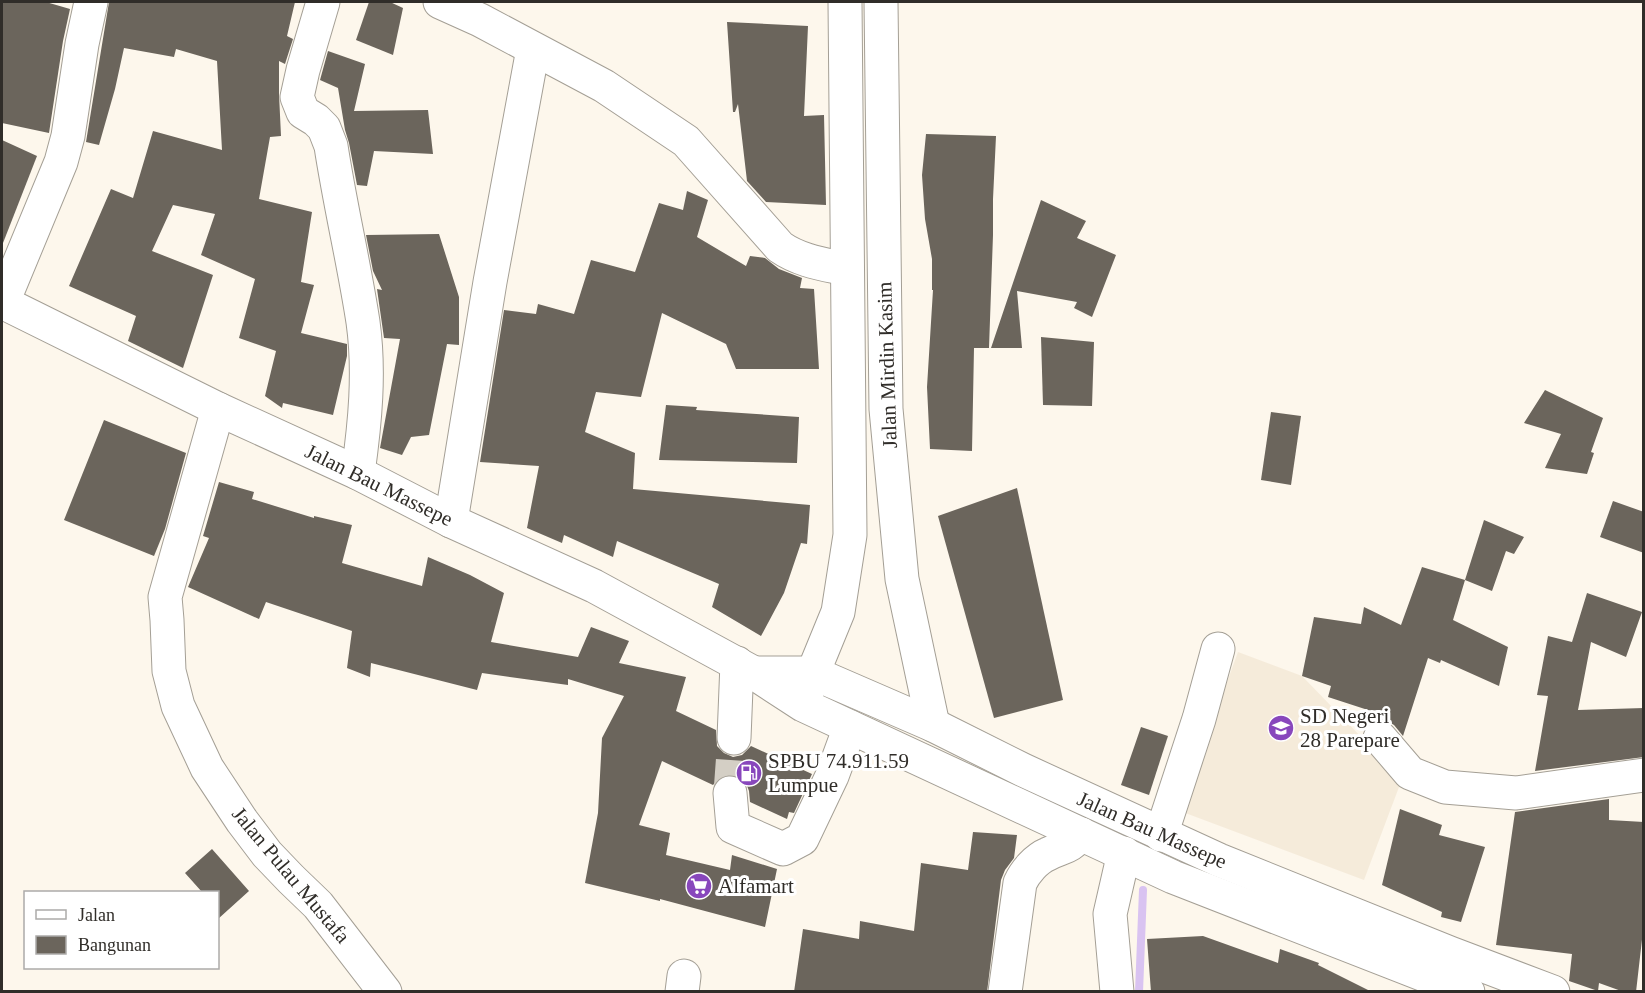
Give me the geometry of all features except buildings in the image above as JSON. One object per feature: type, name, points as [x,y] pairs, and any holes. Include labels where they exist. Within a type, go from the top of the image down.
[{"type":"main road","points":[[2,302],[61,162],[68,136],[91,2]]},
{"type":"main road","points":[[323,2],[297,97],[303,112],[324,128],[331,146],[363,323],[367,380],[364,433],[358,473]]},
{"type":"main road","points":[[440,2],[480,20],[604,86],[686,141],[780,247],[792,255],[846,269]]},
{"type":"main road","name":"Jalan Mirdin Kasim","points":[[803,705],[813,673],[838,612],[850,535],[845,2]]},
{"type":"main road","name":"Jalan Mirdin Kasim","points":[[881,2],[886,409],[902,579],[933,725]]},
{"type":"main road","points":[[452,521],[490,282],[533,49]]},
{"type":"main road","name":"Jalan Bau Massepe","points":[[2,302],[219,409],[358,473],[452,521],[594,586],[745,668],[803,705],[1173,877],[1468,992]]},
{"type":"main road","name":"Jalan Pulau Mustafa","points":[[219,409],[165,597],[169,671],[178,706],[207,768],[242,821],[267,854],[318,905],[385,992]]},
{"type":"main road","points":[[1161,835],[1199,719],[1218,649]]},
{"type":"main road","points":[[734,738],[745,668]]},
{"type":"main road","name":"Jalan Bau Massepe","points":[[745,668],[813,673],[933,725],[1023,770],[1219,861],[1553,992]]},
{"type":"main road","points":[[730,793],[733,827],[783,849],[802,839],[832,776],[850,727]]},
{"type":"main road","points":[[1380,738],[1410,773],[1445,787],[1516,792],[1644,775]]},
{"type":"main road","points":[[1005,992],[1020,883],[1024,875],[1046,854],[1072,844],[1081,834]]},
{"type":"main road","points":[[1117,992],[1110,915],[1124,853]]},
{"type":"shaded area","name":"SD Negeri 28 Parepare","points":[[1238,652],[1302,676],[1402,779],[1364,880],[1180,811]]},
{"type":"waterway","points":[[1139,992],[1143,890]]},
{"type":"tunnel","points":[[730,793],[734,738]]},
{"type":"place","name":"SD Negeri 28 Parepare","points":[[1281,728]]},
{"type":"place","name":"SPBU 74.911.59 Lumpue","points":[[749,773]]},
{"type":"place","name":"Alfamart","points":[[699,886]]}]
